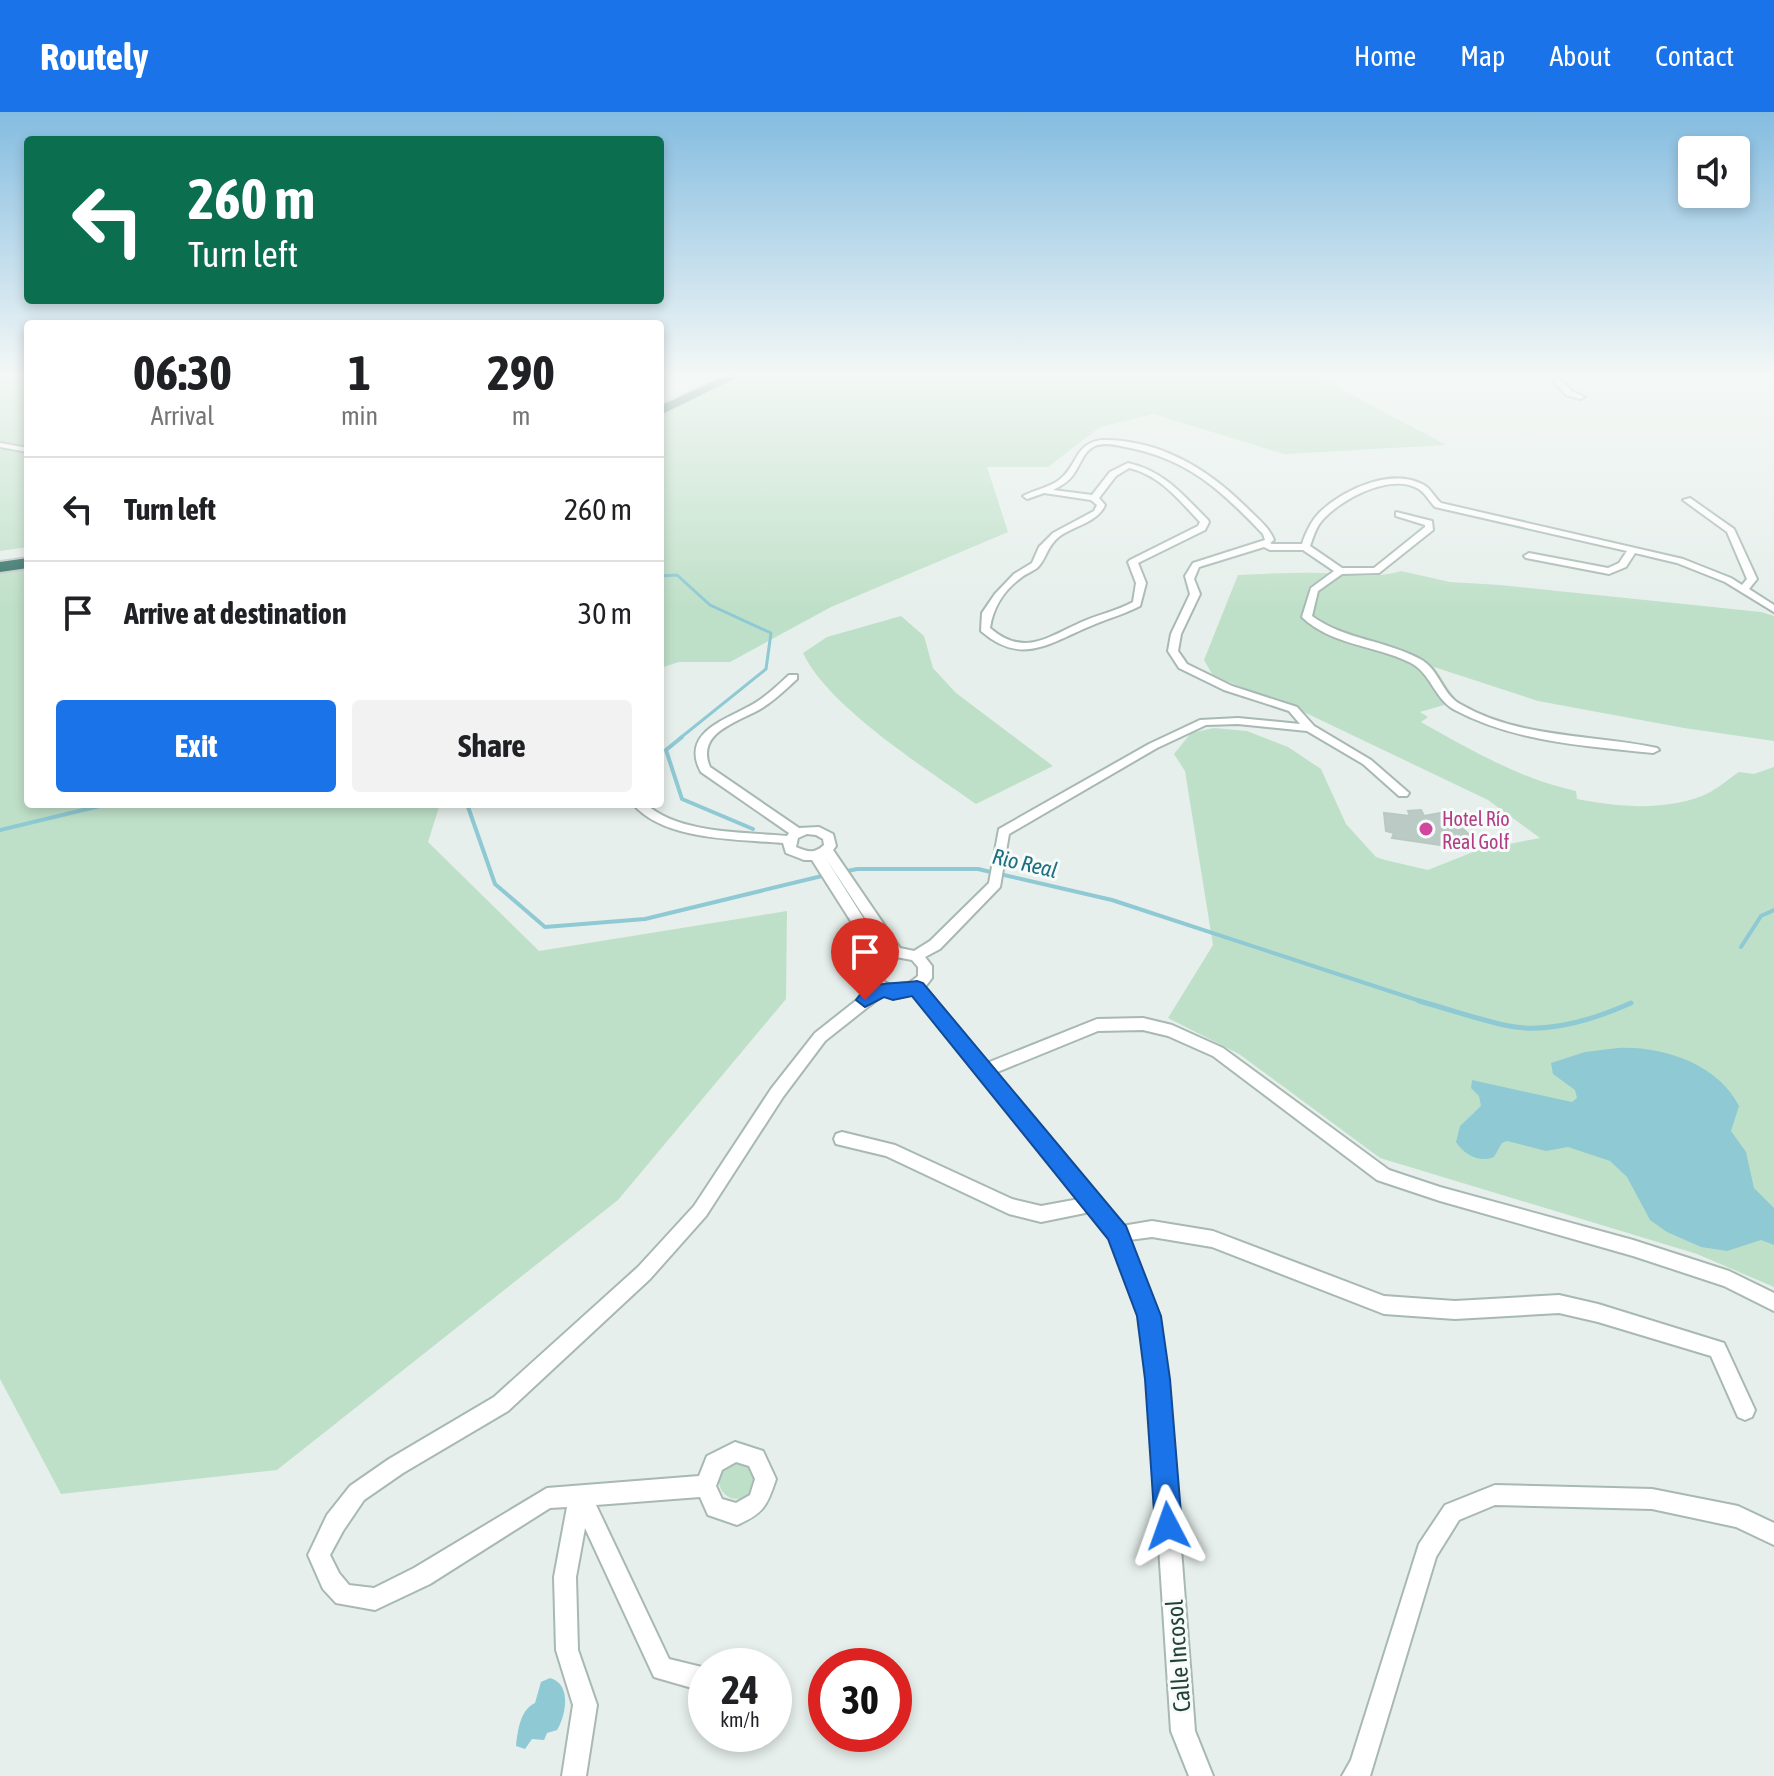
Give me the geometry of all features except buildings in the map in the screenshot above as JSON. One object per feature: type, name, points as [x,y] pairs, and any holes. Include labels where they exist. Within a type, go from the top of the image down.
[{"type":"highway","points":[[0,556],[24,553]]},
{"type":"highway","points":[[0,567],[24,564]]},
{"type":"street","points":[[1027,496],[1045,491],[1067,478],[1083,453]]},
{"type":"street","points":[[1160,453],[1199,468],[1267,533],[1270,543]]},
{"type":"street","points":[[1045,491],[1094,498],[1101,505],[1098,512],[1056,535],[1042,549],[1036,564],[1017,576],[998,596],[987,613],[985,629],[993,638],[1009,644],[1041,647],[1087,623],[1137,604],[1142,588],[1141,573],[1133,562],[1186,537],[1202,528],[1205,522],[1157,473],[1146,467],[1128,465],[1121,469],[1094,498]]},
{"type":"street","points":[[1305,547],[1312,527],[1321,516],[1376,483],[1387,481],[1419,486],[1438,505],[1702,568],[1774,609]]},
{"type":"street","points":[[1687,500],[1731,531],[1752,579],[1743,590]]},
{"type":"street","points":[[1399,514],[1429,523],[1430,528],[1376,571],[1340,571],[1305,547],[1270,543],[1196,565],[1188,580],[1195,594],[1176,634],[1173,651],[1183,666],[1228,688],[1293,709],[1310,728],[1367,762],[1403,793]]},
{"type":"street","points":[[1529,556],[1609,571],[1623,565],[1632,550]]},
{"type":"street","points":[[1340,571],[1314,590],[1307,617],[1335,635],[1417,661],[1435,679],[1445,700],[1459,709],[1513,728],[1570,740],[1653,750]]},
{"type":"street","points":[[793,677],[764,702],[708,735],[699,750],[699,760],[705,769],[794,836]]},
{"type":"street","points":[[916,956],[925,966],[925,978],[917,988],[893,993],[881,989],[870,976],[873,962],[888,954],[916,956],[935,945],[975,909],[995,884],[1003,832],[1153,746],[1204,722],[1238,721],[1310,728]]},
{"type":"street","points":[[644,808],[656,819],[677,826],[794,836],[812,830],[825,833],[830,842],[821,853]]},
{"type":"street","points":[[794,836],[791,850],[795,853],[821,853]]},
{"type":"street","points":[[821,853],[888,954]]},
{"type":"street","name":"Calle Incosol","points":[[917,988],[1118,1234],[1149,1316],[1158,1379],[1183,1731],[1201,1776]]},
{"type":"street","points":[[706,1486],[547,1498],[422,1576],[375,1599],[344,1595],[331,1581],[319,1555],[335,1523],[357,1493],[396,1466],[501,1404],[644,1273],[700,1211],[777,1093],[820,1037],[881,989]]},
{"type":"street","points":[[986,1070],[1097,1025],[1143,1024],[1172,1031],[1218,1052],[1383,1175],[1729,1279],[1774,1302]]},
{"type":"street","points":[[842,1139],[889,1150],[1009,1206],[1030,1212],[1041,1214],[1094,1204]]},
{"type":"street","points":[[1118,1234],[1152,1229],[1213,1239],[1384,1305],[1455,1310],[1559,1304],[1598,1313],[1717,1349],[1745,1410]]},
{"type":"street","points":[[580,1495],[662,1669],[688,1676]]},
{"type":"street","points":[[574,1776],[585,1705],[567,1650],[565,1577],[580,1495]]},
{"type":"street","points":[[1354,1776],[1361,1767],[1427,1552],[1452,1512],[1495,1495],[1652,1499],[1738,1517],[1774,1534]]},
{"type":"green space","points":[[0,453],[24,453],[24,548],[0,551]]},
{"type":"green space","points":[[664,453],[1067,453],[1048,467],[987,467],[1008,532],[831,607],[730,662],[679,662],[664,667]]},
{"type":"green space","points":[[24,570],[24,808],[439,808],[428,842],[539,951],[787,911],[786,999],[618,1200],[277,1470],[61,1494],[0,1379],[0,573]]},
{"type":"green space","points":[[1401,571],[1450,582],[1761,612],[1774,616],[1774,741],[1538,701],[1434,667],[1458,701],[1420,712],[1428,717],[1421,722],[1477,753],[1536,779],[1576,791],[1577,799],[1593,802],[1656,806],[1687,801],[1707,794],[1739,772],[1754,774],[1774,767],[1774,1287],[1697,1254],[1380,1158],[1239,1054],[1168,1018],[1213,945],[1185,771],[1174,754],[1191,733],[1214,728],[1247,731],[1288,747],[1321,769],[1346,824],[1376,857],[1385,860],[1428,870],[1478,850],[1540,838],[1488,800],[1308,714],[1222,679],[1212,674],[1204,660],[1238,575],[1371,575]]},
{"type":"green space","points":[[901,616],[924,636],[933,668],[956,693],[1053,766],[976,804],[880,736],[833,694],[803,653],[827,637]]},
{"type":"green space","points":[[737,1463],[750,1468],[755,1481],[750,1494],[737,1499],[724,1494],[719,1481],[724,1468]]},
{"type":"water","points":[[1618,1048],[1653,1050],[1688,1060],[1718,1079],[1730,1091],[1739,1106],[1731,1131],[1746,1152],[1754,1188],[1774,1208],[1774,1245],[1761,1240],[1727,1251],[1701,1247],[1667,1232],[1650,1220],[1627,1177],[1610,1161],[1568,1147],[1546,1151],[1507,1141],[1502,1143],[1494,1157],[1483,1159],[1459,1147],[1456,1142],[1460,1126],[1481,1106],[1479,1096],[1471,1088],[1472,1080],[1572,1102],[1577,1098],[1575,1090],[1553,1074],[1551,1063],[1585,1052]]},
{"type":"water","points":[[550,1678],[557,1681],[564,1693],[565,1709],[557,1730],[547,1733],[544,1740],[532,1739],[525,1749],[516,1746],[523,1715],[535,1703],[541,1682]]},
{"type":"waterway","points":[[664,576],[677,575],[710,605],[771,633],[766,669],[679,739]]},
{"type":"waterway","points":[[682,737],[666,750],[682,799],[753,829]]},
{"type":"waterway","name":"Rio Real","points":[[0,830],[91,808]]},
{"type":"waterway","name":"Rio Real","points":[[468,808],[495,884],[545,927],[645,919],[826,875]]},
{"type":"waterway","name":"Rio Real","points":[[843,872],[857,869],[978,869],[1112,900],[1426,1003]]},
{"type":"waterway","name":"Rio Real","points":[[1741,947],[1761,916],[1774,910]]},
{"type":"waterway","name":"Rio Real","points":[[1419,1001],[1486,1021],[1525,1028],[1572,1024],[1631,1003]]},
{"type":"place","name":"Hotel Río Real Golf","points":[[1426,829]]},
{"type":"route","points":[[865,1000],[881,989],[893,993],[917,988],[1118,1234],[1149,1316],[1158,1379],[1168,1526]]}]
